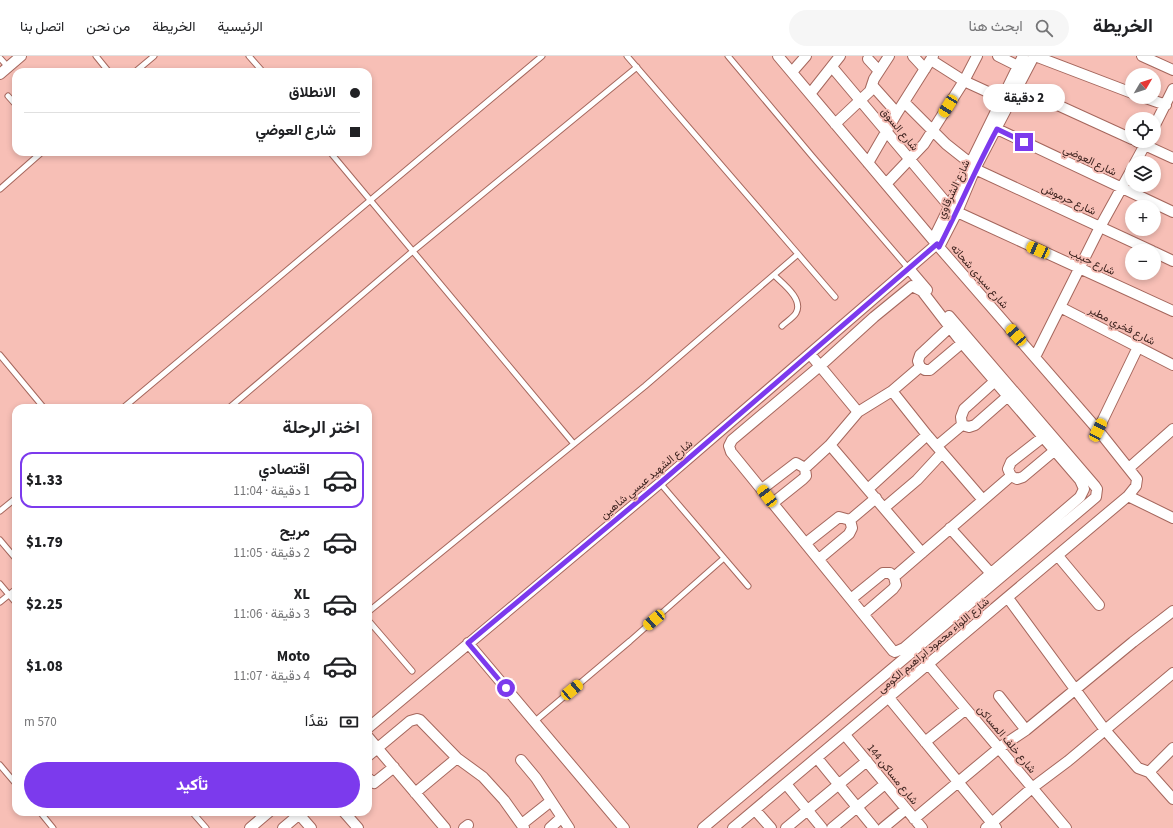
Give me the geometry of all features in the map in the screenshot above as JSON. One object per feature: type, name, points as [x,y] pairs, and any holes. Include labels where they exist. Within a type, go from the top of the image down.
[{"type":"street","points":[[4,71],[21,56]]},
{"type":"street","name":"شارع سيدى شحاته","points":[[778,56],[936,244],[1132,471]]},
{"type":"street","points":[[792,72],[806,56]]},
{"type":"street","points":[[810,94],[840,56]]},
{"type":"street","points":[[836,124],[870,91],[874,79],[890,56]]},
{"type":"street","points":[[913,56],[930,62],[964,81],[1001,98]]},
{"type":"street","points":[[886,184],[910,160],[932,131],[964,81],[977,56]]},
{"type":"street","points":[[998,56],[1018,66]]},
{"type":"street","name":"شارع الشرقاوي","points":[[936,244],[953,209],[1001,98],[1023,56]]},
{"type":"street","points":[[1035,56],[1125,90]]},
{"type":"street","name":"شارع الشرقاوي","points":[[972,166],[997,129],[1035,56]]},
{"type":"street","points":[[1142,56],[1173,70]]},
{"type":"street","points":[[868,60],[879,71]]},
{"type":"street","points":[[868,163],[897,113],[930,62]]},
{"type":"street","name":"شارع السوق","points":[[832,67],[953,209]]},
{"type":"street","points":[[872,85],[897,113]]},
{"type":"street","points":[[1018,87],[1125,136]]},
{"type":"street","points":[[1161,114],[1170,97]]},
{"type":"street","name":"شارع حرموش","points":[[904,102],[932,131],[972,166],[1138,244]]},
{"type":"street","name":"شارع العوضي","points":[[997,129],[1173,212]]},
{"type":"street","points":[[1154,148],[1173,158]]},
{"type":"street","points":[[1035,357],[1100,227],[1125,182]]},
{"type":"street","name":"شارع حبيب","points":[[953,209],[1173,311]]},
{"type":"street","name":"شارع الشهيد عيسي شاهين","points":[[372,725],[660,483],[910,270],[936,244]]},
{"type":"street","name":"شارع حرموش","points":[[1161,255],[1173,261]]},
{"type":"street","points":[[703,828],[994,578],[1080,498],[1083,493],[1083,486],[1080,480],[995,381],[977,354],[962,343],[922,292],[912,286],[874,317],[820,366],[730,443],[731,452],[893,651],[898,651],[994,578],[1094,500],[1097,493],[1095,486],[977,354],[910,270]]},
{"type":"street","name":"شارع فخري مطير","points":[[1060,307],[1173,365]]},
{"type":"street","points":[[950,327],[920,354],[918,361],[920,367],[925,370],[930,370],[962,343]]},
{"type":"street","points":[[1098,430],[1138,347]]},
{"type":"street","points":[[810,354],[858,412]]},
{"type":"street","points":[[805,468],[830,445],[858,412],[892,391],[920,367]]},
{"type":"street","points":[[884,508],[917,480],[939,450],[962,424],[961,417],[964,409],[995,381]]},
{"type":"street","points":[[892,391],[939,450],[983,500]]},
{"type":"street","points":[[962,424],[969,427],[975,425],[1008,396]]},
{"type":"street","points":[[1132,471],[1173,429]]},
{"type":"street","points":[[868,489],[927,435]]},
{"type":"street","points":[[1043,437],[1011,462],[1008,469],[1011,476],[1017,479],[1023,476],[1054,451]]},
{"type":"street","points":[[830,445],[922,553]]},
{"type":"street","points":[[762,489],[796,463],[805,468]]},
{"type":"street","points":[[773,503],[806,476],[805,468]]},
{"type":"street","name":"شارع اللواء محمود ابراهيم الكومى","points":[[734,828],[1128,496],[1136,486],[1137,479],[1132,471]]},
{"type":"street","points":[[894,577],[1011,476]]},
{"type":"street","points":[[1128,496],[1173,518]]},
{"type":"street","points":[[850,520],[876,498]]},
{"type":"street","points":[[806,543],[839,517],[842,516],[850,520],[852,528],[849,534],[819,559]]},
{"type":"street","points":[[950,528],[994,578]]},
{"type":"street","points":[[1058,556],[1099,605]]},
{"type":"street","points":[[851,599],[883,573],[890,573],[894,577],[896,585],[894,589],[864,614]]},
{"type":"street","points":[[1008,598],[1105,730],[1138,768],[1149,772],[1173,799]]},
{"type":"street","points":[[914,818],[999,748],[1026,730],[1173,611]]},
{"type":"street","points":[[468,643],[624,828]]},
{"type":"street","name":"شارع خلف المساكن","points":[[929,665],[1066,828]]},
{"type":"street","points":[[889,698],[958,782],[991,826],[1032,788],[1068,761],[1173,673]]},
{"type":"street","points":[[999,696],[1026,730]]},
{"type":"street","points":[[925,742],[966,709]]},
{"type":"street","points":[[372,753],[410,721],[417,719],[423,722],[457,758],[484,777],[504,800],[523,826],[551,801]]},
{"type":"street","name":"شارع مساكن 144","points":[[845,735],[922,828]]},
{"type":"street","points":[[372,741],[445,828]]},
{"type":"street","points":[[1149,772],[1173,748]]},
{"type":"street","points":[[415,793],[457,758]]},
{"type":"street","points":[[817,758],[874,828]]},
{"type":"street","points":[[521,760],[569,828]]},
{"type":"street","points":[[786,828],[867,761]]},
{"type":"street","points":[[372,781],[374,783],[394,767]]},
{"type":"street","points":[[786,784],[822,828]]},
{"type":"street","points":[[832,828],[885,784]]},
{"type":"street","points":[[883,828],[906,809]]},
{"type":"street","points":[[756,810],[771,828]]},
{"type":"street","points":[[250,828],[264,816]]},
{"type":"street","points":[[283,828],[297,816]]},
{"type":"street","points":[[302,816],[311,828]]},
{"type":"street","points":[[348,816],[358,828]]},
{"type":"street","points":[[550,828],[561,818]]},
{"type":"lane","points":[[96,56],[106,68]]},
{"type":"lane","points":[[140,68],[154,56]]},
{"type":"lane","points":[[250,56],[260,68]]},
{"type":"lane","points":[[128,404],[542,56]]},
{"type":"lane","points":[[627,56],[835,297]]},
{"type":"lane","points":[[728,56],[910,270]]},
{"type":"lane","points":[[0,58],[4,71]]},
{"type":"lane","points":[[234,404],[413,251],[636,67]]},
{"type":"lane","points":[[8,96],[12,100]]},
{"type":"lane","points":[[0,189],[37,156]]},
{"type":"lane","points":[[333,156],[574,444]]},
{"type":"lane","points":[[372,609],[645,386],[798,254]]},
{"type":"lane","points":[[774,275],[795,297],[798,303],[796,313],[782,326]]},
{"type":"lane","points":[[0,355],[41,404]]},
{"type":"lane","points":[[660,483],[748,586]]},
{"type":"lane","points":[[0,511],[12,501]]},
{"type":"lane","points":[[0,540],[12,554]]},
{"type":"lane","points":[[534,722],[630,641],[724,558]]},
{"type":"lane","points":[[0,584],[12,598]]},
{"type":"lane","points":[[0,602],[12,592]]},
{"type":"lane","points":[[372,625],[412,671]]},
{"type":"lane","points":[[0,765],[12,779]]},
{"type":"lane","points":[[43,816],[53,828]]},
{"type":"lane","points":[[196,816],[206,828]]},
{"type":"route","points":[[506,688],[468,643],[660,483],[910,270],[937,244],[939,247],[957,212],[975,169],[997,129],[1024,142]]}]
